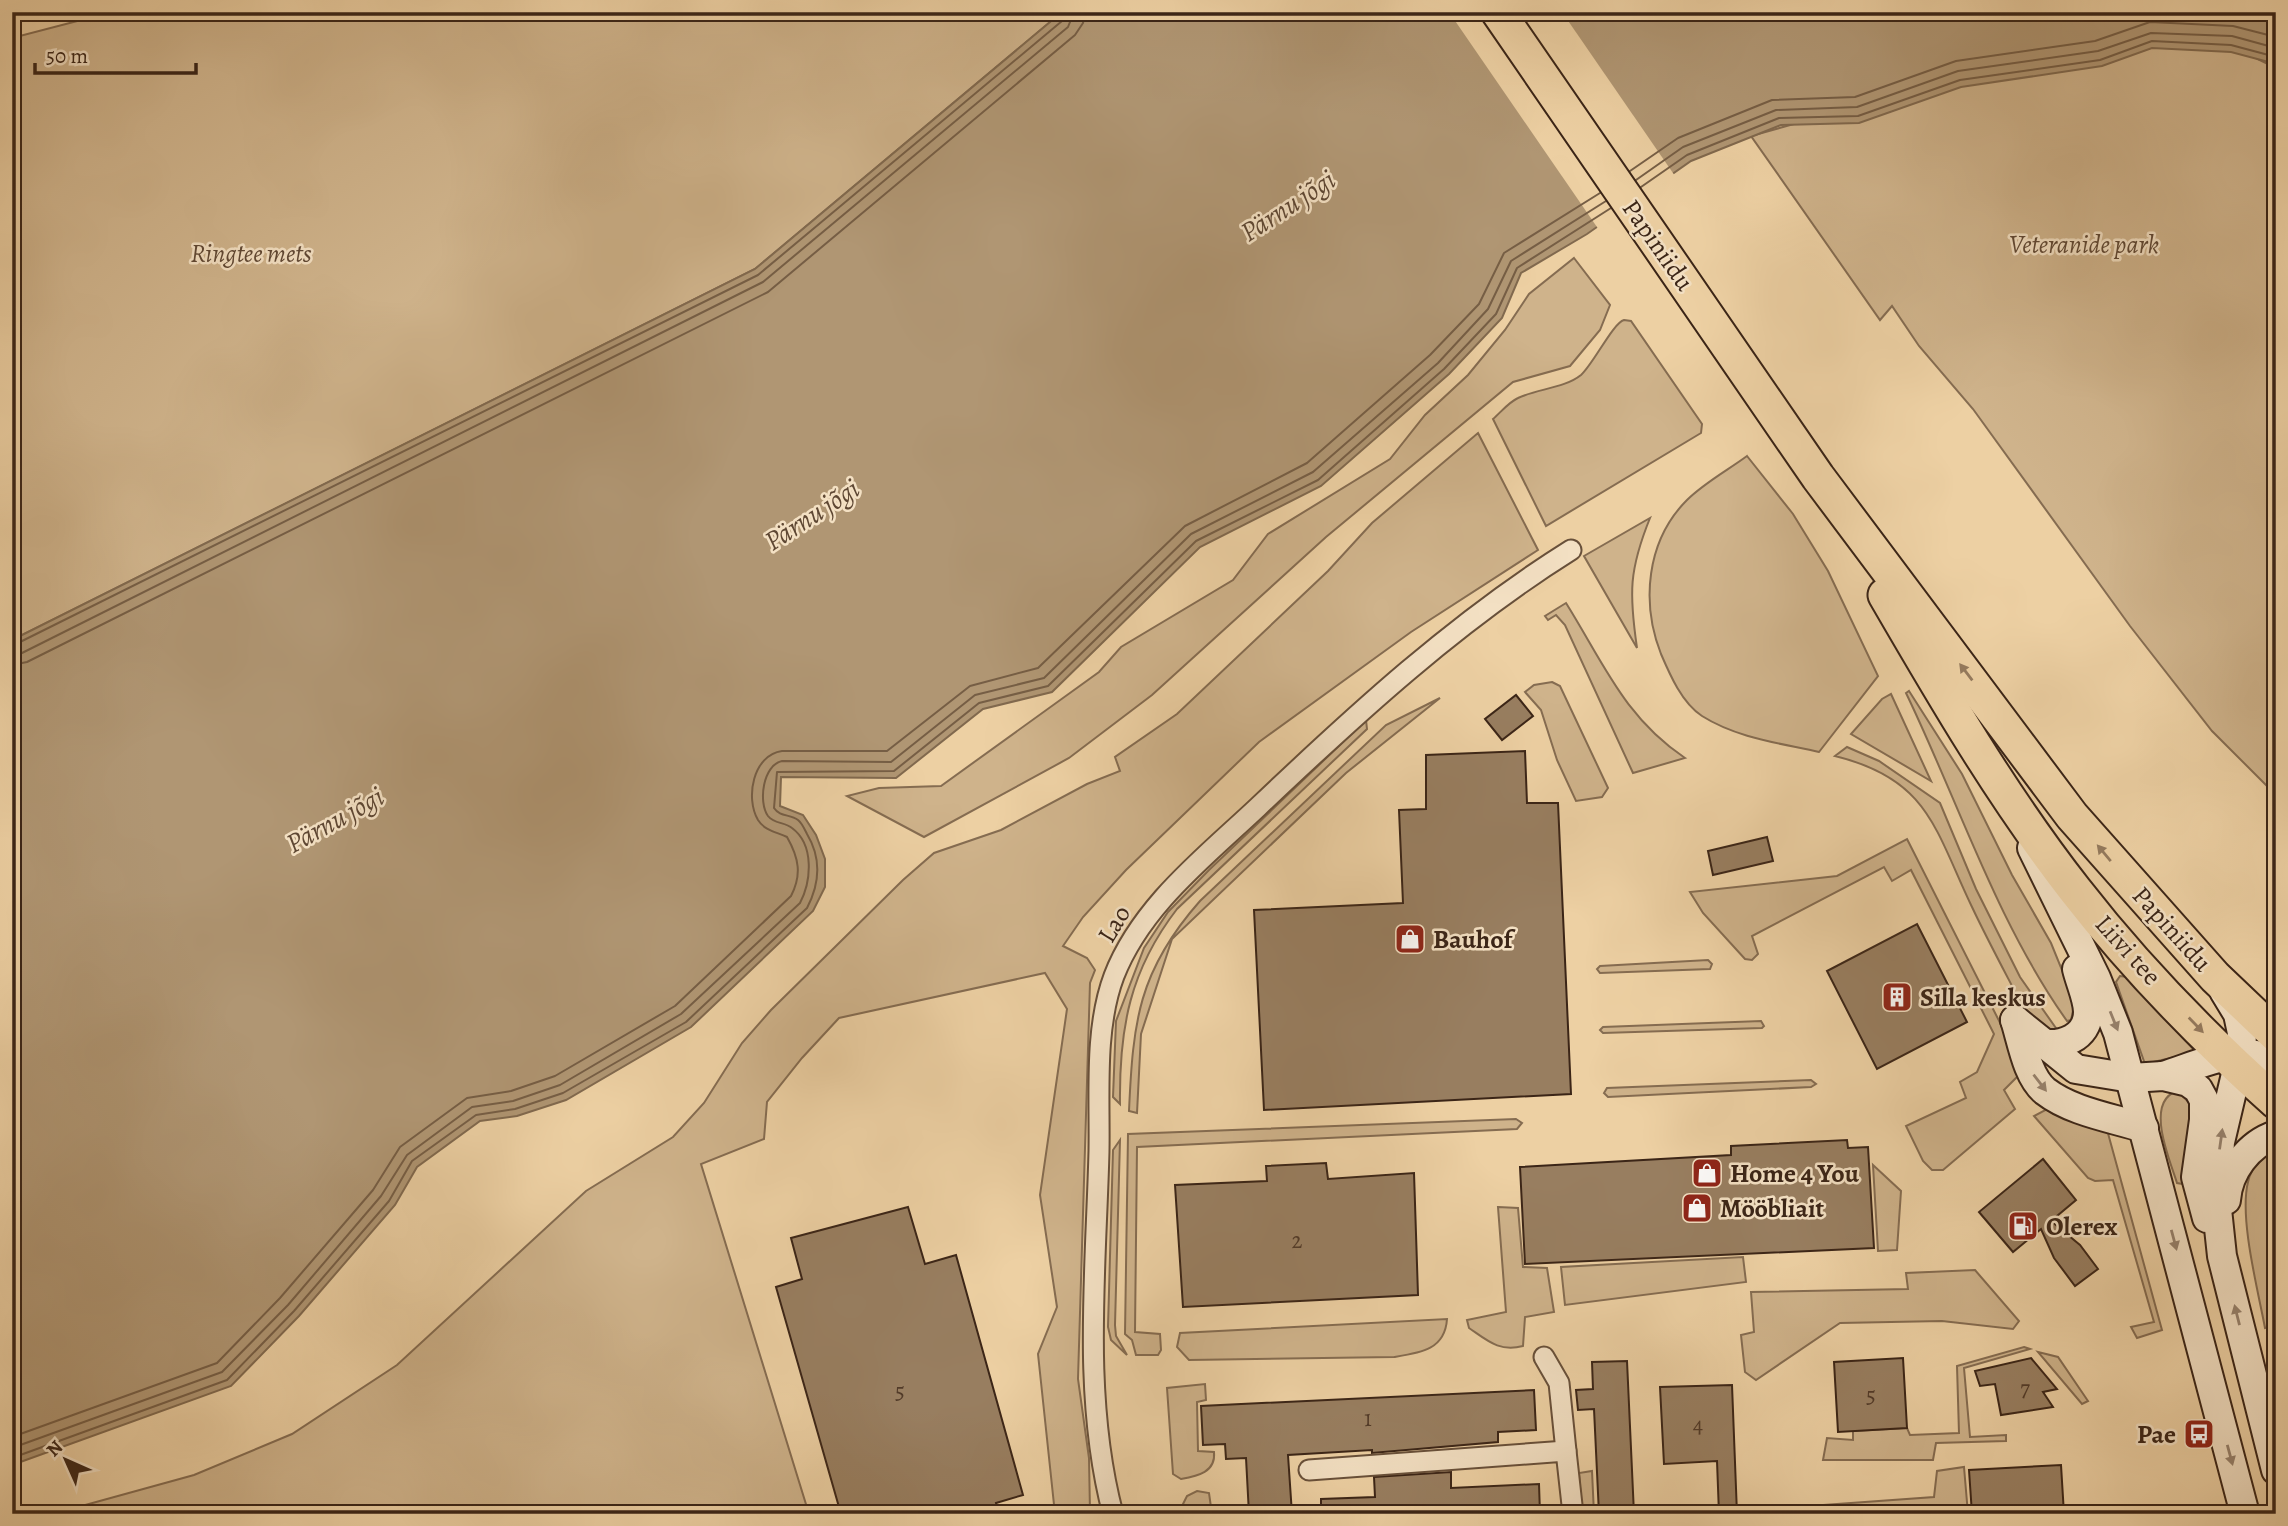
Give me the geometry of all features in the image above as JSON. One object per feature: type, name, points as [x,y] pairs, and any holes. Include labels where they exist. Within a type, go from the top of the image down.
[{"type":"highway","name":"Papiniidu","points":[[1498,12],[1818,477],[2072,816],[2215,977]]},
{"type":"highway","name":"Papiniidu","points":[[1818,477],[1916,648],[2000,782]]},
{"type":"highway","name":"Liivi tee","points":[[2000,782],[2074,889],[2276,1102]]},
{"type":"highway","points":[[2215,977],[2276,1035]]},
{"type":"main road","name":"Papiniidu","points":[[2000,782],[2096,978],[2118,1032],[2245,1514]]},
{"type":"main road","points":[[2040,1043],[2055,1046],[2075,1038],[2084,1027],[2088,1012],[2060,906]]},
{"type":"main road","name":"Papiniidu","points":[[2215,977],[2238,1014],[2242,1033],[2220,1142],[2216,1200],[2222,1255],[2276,1470]]},
{"type":"main road","points":[[2144,1128],[2085,1111],[2045,1090],[2031,1069],[2015,1020],[2040,1043],[2076,1069],[2131,1078],[2163,1076],[2262,1054],[2276,1061]]},
{"type":"main road","points":[[2163,1076],[2188,1082],[2204,1100],[2196,1177],[2200,1198],[2222,1255]]},
{"type":"main road","points":[[2222,1255],[2227,1187],[2238,1165],[2250,1150],[2276,1135]]},
{"type":"street","name":"Lao","points":[[1113,1514],[1100,1451],[1094,1373],[1104,1011],[1118,968],[1150,912],[1349,720],[1510,590],[1571,550]]},
{"type":"street","points":[[1544,1357],[1559,1383],[1573,1514]]},
{"type":"street","points":[[1309,1470],[1566,1451]]},
{"type":"green space","name":"Ringtee mets","points":[[406,12],[1062,12],[755,269],[12,640],[12,38],[85,19]]},
{"type":"green space","name":"Veteranide park","points":[[2201,31],[2276,68],[2276,795],[2212,731],[2130,626],[1973,409],[1919,346],[1892,306],[1880,320],[1751,136],[1886,98]]},
{"type":"green space","points":[[1574,258],[1610,305],[1600,330],[1570,366],[1513,382],[1326,537],[1152,695],[1069,758],[924,837],[847,796],[879,788],[941,786],[1099,672],[1121,647],[1233,580],[1268,534],[1390,459],[1425,415],[1468,375],[1505,330],[1529,294]]},
{"type":"green space","points":[[1624,320],[1631,321],[1702,424],[1701,433],[1546,526],[1493,419],[1518,398],[1567,383],[1581,375],[1614,328]]},
{"type":"green space","points":[[1478,433],[1538,550],[1411,632],[1259,742],[1126,870],[1083,917],[1063,946],[1087,958],[1095,970],[1090,983],[1078,1379],[1089,1458],[1090,1512],[1055,1514],[1038,1354],[1057,1307],[1040,1195],[1067,1009],[1045,973],[839,1018],[767,1102],[764,1139],[701,1164],[809,1514],[19,1514],[78,1507],[194,1475],[292,1434],[397,1365],[586,1191],[673,1137],[704,1103],[742,1043],[771,1010],[934,853],[1001,830],[1087,784],[1120,771],[1115,757],[1177,714],[1328,571],[1372,523]]},
{"type":"green space","points":[[1747,456],[1793,514],[1828,571],[1878,676],[1819,752],[1744,735],[1702,716],[1688,704],[1677,688],[1655,634],[1651,614],[1651,573],[1663,534],[1673,516],[1687,500]]},
{"type":"green space","points":[[1650,518],[1638,553],[1633,582],[1637,648],[1584,556]]},
{"type":"green space","points":[[1566,603],[1630,706],[1646,725],[1685,758],[1633,773],[1565,625],[1556,615],[1548,620],[1545,616]]},
{"type":"green space","points":[[1552,682],[1560,686],[1608,788],[1602,797],[1576,801],[1557,760],[1541,710],[1525,692],[1534,685]]},
{"type":"green space","points":[[1909,691],[1962,774],[2012,875],[2051,943],[2075,1002],[2071,1020],[2067,1021],[2019,943],[1906,693]]},
{"type":"green space","points":[[1891,694],[1931,781],[1851,734],[1882,699]]},
{"type":"green space","points":[[1440,698],[1346,773],[1172,939],[1141,1034],[1137,1113],[1129,1111],[1133,1050],[1143,999],[1151,975],[1179,926],[1200,901],[1386,725]]},
{"type":"green space","points":[[1366,720],[1367,729],[1177,909],[1161,932],[1138,977],[1130,1001],[1122,1050],[1120,1104],[1113,1097],[1116,1021],[1144,948],[1168,912]]},
{"type":"green space","points":[[1847,747],[1879,761],[1940,803],[1976,889],[2020,977],[2058,1031],[2038,1024],[2023,1007],[1925,811],[1891,778],[1835,756]]},
{"type":"green space","points":[[1907,839],[2028,1078],[2019,1075],[2004,1090],[2015,1109],[1943,1170],[1932,1170],[1923,1161],[1906,1126],[1966,1098],[1960,1082],[1977,1072],[1994,1034],[1911,870],[1892,881],[1884,867],[1752,936],[1758,954],[1752,960],[1745,959],[1703,913],[1690,892],[1837,876]]},
{"type":"green space","points":[[1708,960],[1712,964],[1710,969],[1600,973],[1597,969],[1600,966]]},
{"type":"green space","points":[[2120,976],[2127,977],[2196,1052],[2145,1064],[2116,982]]},
{"type":"green space","points":[[1761,1021],[1764,1026],[1762,1028],[1603,1033],[1600,1030],[1603,1027]]},
{"type":"green space","points":[[1811,1080],[1816,1084],[1811,1087],[1608,1097],[1604,1093],[1607,1088]]},
{"type":"green space","points":[[2177,1091],[2194,1107],[2183,1184],[2177,1183],[2165,1147],[2161,1119],[2162,1107],[2167,1097]]},
{"type":"green space","points":[[2049,1108],[2106,1126],[2162,1330],[2137,1338],[2131,1327],[2154,1322],[2113,1180],[2095,1181],[2088,1178],[2034,1116]]},
{"type":"green space","points":[[1516,1119],[1522,1123],[1517,1129],[1137,1147],[1135,1332],[1160,1334],[1161,1350],[1158,1355],[1136,1355],[1132,1340],[1125,1334],[1128,1134]]},
{"type":"green space","points":[[1120,1140],[1115,1325],[1116,1336],[1127,1355],[1111,1340],[1108,1327],[1113,1150]]},
{"type":"green space","points":[[2276,1150],[2276,1337],[2273,1326],[2265,1328],[2250,1254],[2246,1197],[2252,1171],[2262,1159]]},
{"type":"green space","points":[[1873,1165],[1901,1191],[1897,1250],[1878,1251]]},
{"type":"green space","points":[[1498,1207],[1518,1208],[1523,1267],[1547,1268],[1554,1312],[1525,1317],[1523,1346],[1507,1348],[1488,1341],[1469,1328],[1467,1320],[1506,1312]]},
{"type":"green space","points":[[1743,1257],[1746,1282],[1565,1305],[1561,1267]]},
{"type":"green space","points":[[1975,1270],[2019,1321],[2013,1329],[1942,1321],[1840,1323],[1756,1380],[1745,1372],[1741,1335],[1754,1332],[1751,1292],[1908,1289],[1906,1273]]},
{"type":"green space","points":[[1447,1319],[1442,1337],[1436,1344],[1413,1354],[1394,1357],[1189,1360],[1177,1347],[1180,1333]]},
{"type":"green space","points":[[2024,1347],[2030,1349],[1964,1368],[1970,1437],[2006,1435],[2006,1441],[1936,1443],[1933,1460],[1823,1460],[1827,1438],[1853,1440],[1853,1431],[1907,1428],[1910,1435],[1959,1433],[1957,1366]]},
{"type":"green space","points":[[2038,1352],[2058,1357],[2088,1401],[2082,1404]]},
{"type":"green space","points":[[1205,1384],[1206,1400],[1197,1402],[1198,1451],[1214,1452],[1214,1459],[1205,1472],[1181,1479],[1173,1474],[1167,1388]]},
{"type":"green space","points":[[1964,1467],[1968,1514],[1754,1514],[1754,1510],[1934,1497],[1937,1471]]},
{"type":"green space","points":[[1592,1471],[1594,1514],[1582,1514],[1579,1473]]},
{"type":"green space","points":[[1197,1491],[1209,1493],[1212,1514],[1178,1514],[1187,1496]]},
{"type":"water","name":"Pärnu jõgi","points":[[1062,12],[2276,12],[2276,64],[2231,52],[2152,48],[2102,66],[1961,87],[1859,123],[1781,125],[1691,161],[1587,234],[1521,273],[1502,318],[1449,374],[1321,486],[1200,547],[1052,692],[983,709],[896,778],[781,777],[780,806],[803,815],[816,835],[825,859],[825,887],[813,911],[691,1027],[566,1100],[517,1116],[480,1121],[417,1167],[395,1205],[299,1316],[231,1386],[12,1465],[12,640],[755,269]]},
{"type":"pier","points":[[1449,12],[1562,12],[1675,176],[1599,230]]},
{"type":"building","points":[[1516,695],[1533,716],[1502,740],[1485,719]]},
{"type":"building","name":"Bauhof","points":[[1525,751],[1527,803],[1558,803],[1571,1094],[1264,1110],[1254,910],[1403,903],[1399,810],[1426,809],[1426,755]]},
{"type":"building","points":[[1767,837],[1773,861],[1713,875],[1708,851]]},
{"type":"building","name":"Silla keskus","points":[[1917,924],[1967,1022],[1877,1069],[1827,971]]},
{"type":"building","name":"Mööbliait","points":[[1847,1140],[1848,1148],[1868,1147],[1874,1248],[1525,1264],[1520,1167],[1731,1155],[1731,1146]]},
{"type":"building","name":"Olerex","points":[[2043,1159],[2076,1200],[2051,1221],[2080,1245],[2098,1269],[2075,1286],[2054,1258],[2041,1229],[2013,1252],[1979,1212]]},
{"type":"building","points":[[1326,1163],[1328,1179],[1414,1173],[1418,1295],[1183,1307],[1175,1185],[1267,1181],[1266,1166]]},
{"type":"building","points":[[908,1207],[925,1264],[956,1255],[1023,1495],[996,1503],[999,1514],[841,1514],[776,1287],[802,1279],[791,1238]]},
{"type":"building","points":[[1903,1358],[1907,1428],[1838,1432],[1834,1362]]},
{"type":"building","points":[[2031,1358],[2057,1389],[2043,1392],[2053,1407],[2001,1415],[1995,1384],[1980,1386],[1975,1371]]},
{"type":"building","points":[[1627,1361],[1634,1514],[1599,1514],[1594,1409],[1578,1410],[1576,1390],[1593,1389],[1592,1362]]},
{"type":"building","points":[[1732,1385],[1737,1514],[1719,1514],[1717,1461],[1664,1464],[1660,1387]]},
{"type":"building","points":[[1534,1390],[1536,1430],[1498,1432],[1498,1442],[1372,1453],[1372,1450],[1288,1455],[1292,1514],[1249,1514],[1246,1458],[1226,1459],[1225,1444],[1203,1445],[1201,1406]]},
{"type":"building","points":[[2061,1465],[2064,1514],[1972,1514],[1969,1470]]},
{"type":"building","points":[[1451,1472],[1451,1488],[1539,1484],[1540,1514],[1321,1514],[1321,1499],[1375,1497],[1374,1477]]},
{"type":"place","name":"Bauhof","points":[[1410,939]]},
{"type":"place","name":"Silla keskus","points":[[1897,997]]},
{"type":"place","name":"Home 4 You","points":[[1707,1173]]},
{"type":"place","name":"Mööbliait","points":[[1697,1208]]},
{"type":"place","name":"Olerex","points":[[2023,1226]]},
{"type":"place","name":"Pae","points":[[2199,1434]]}]
